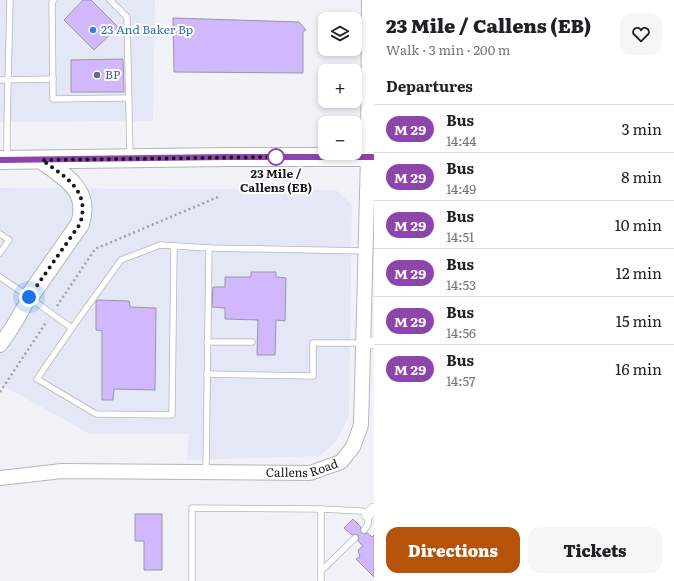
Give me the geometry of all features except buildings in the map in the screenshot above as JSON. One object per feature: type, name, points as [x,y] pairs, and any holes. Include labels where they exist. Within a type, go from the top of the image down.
[{"type":"main road","points":[[3,160],[371,157]]},
{"type":"main road","points":[[29,297],[80,224],[82,218],[83,203],[76,187],[67,178],[42,160]]},
{"type":"street","name":"Callens Road","points":[[0,478],[62,471],[310,473],[341,462],[353,448],[361,425],[369,343],[365,251],[371,157],[369,0]]},
{"type":"street","points":[[0,345],[22,311],[29,297]]},
{"type":"lane","points":[[3,160],[8,80],[10,0]]},
{"type":"lane","points":[[54,0],[52,2],[53,99],[128,98]]},
{"type":"lane","points":[[110,0],[127,17],[130,159]]},
{"type":"lane","points":[[0,80],[53,79]]},
{"type":"lane","points":[[0,234],[9,240],[0,253]]},
{"type":"lane","points":[[174,246],[172,415],[96,414],[37,379],[120,260],[160,245],[209,248],[365,251]]},
{"type":"lane","points":[[206,472],[209,248]]},
{"type":"lane","points":[[0,277],[72,328]]},
{"type":"lane","points":[[207,342],[252,342]]},
{"type":"lane","points":[[207,374],[313,376],[313,343],[369,343]]},
{"type":"lane","points":[[192,581],[192,508],[321,509],[371,512],[367,527],[364,530]]},
{"type":"lane","points":[[321,509],[321,581]]},
{"type":"lane","points":[[321,571],[355,538]]},
{"type":"shaded area","points":[[0,0],[155,0],[153,121],[0,122]]},
{"type":"shaded area","points":[[0,188],[336,190],[352,205],[349,416],[335,443],[319,456],[187,460],[189,434],[90,434],[0,384]]},
{"type":"bus line","points":[[0,160],[374,157]]},
{"type":"place","name":"23 And Baker Bp","points":[[93,30]]},
{"type":"place","name":"BP","points":[[97,75]]},
{"type":"place","name":"23 Mile / Callens (EB)","points":[[276,157]]},
{"type":"route","points":[[29,297],[80,224],[83,209],[81,196],[76,187],[67,178],[42,160],[276,157]]}]
